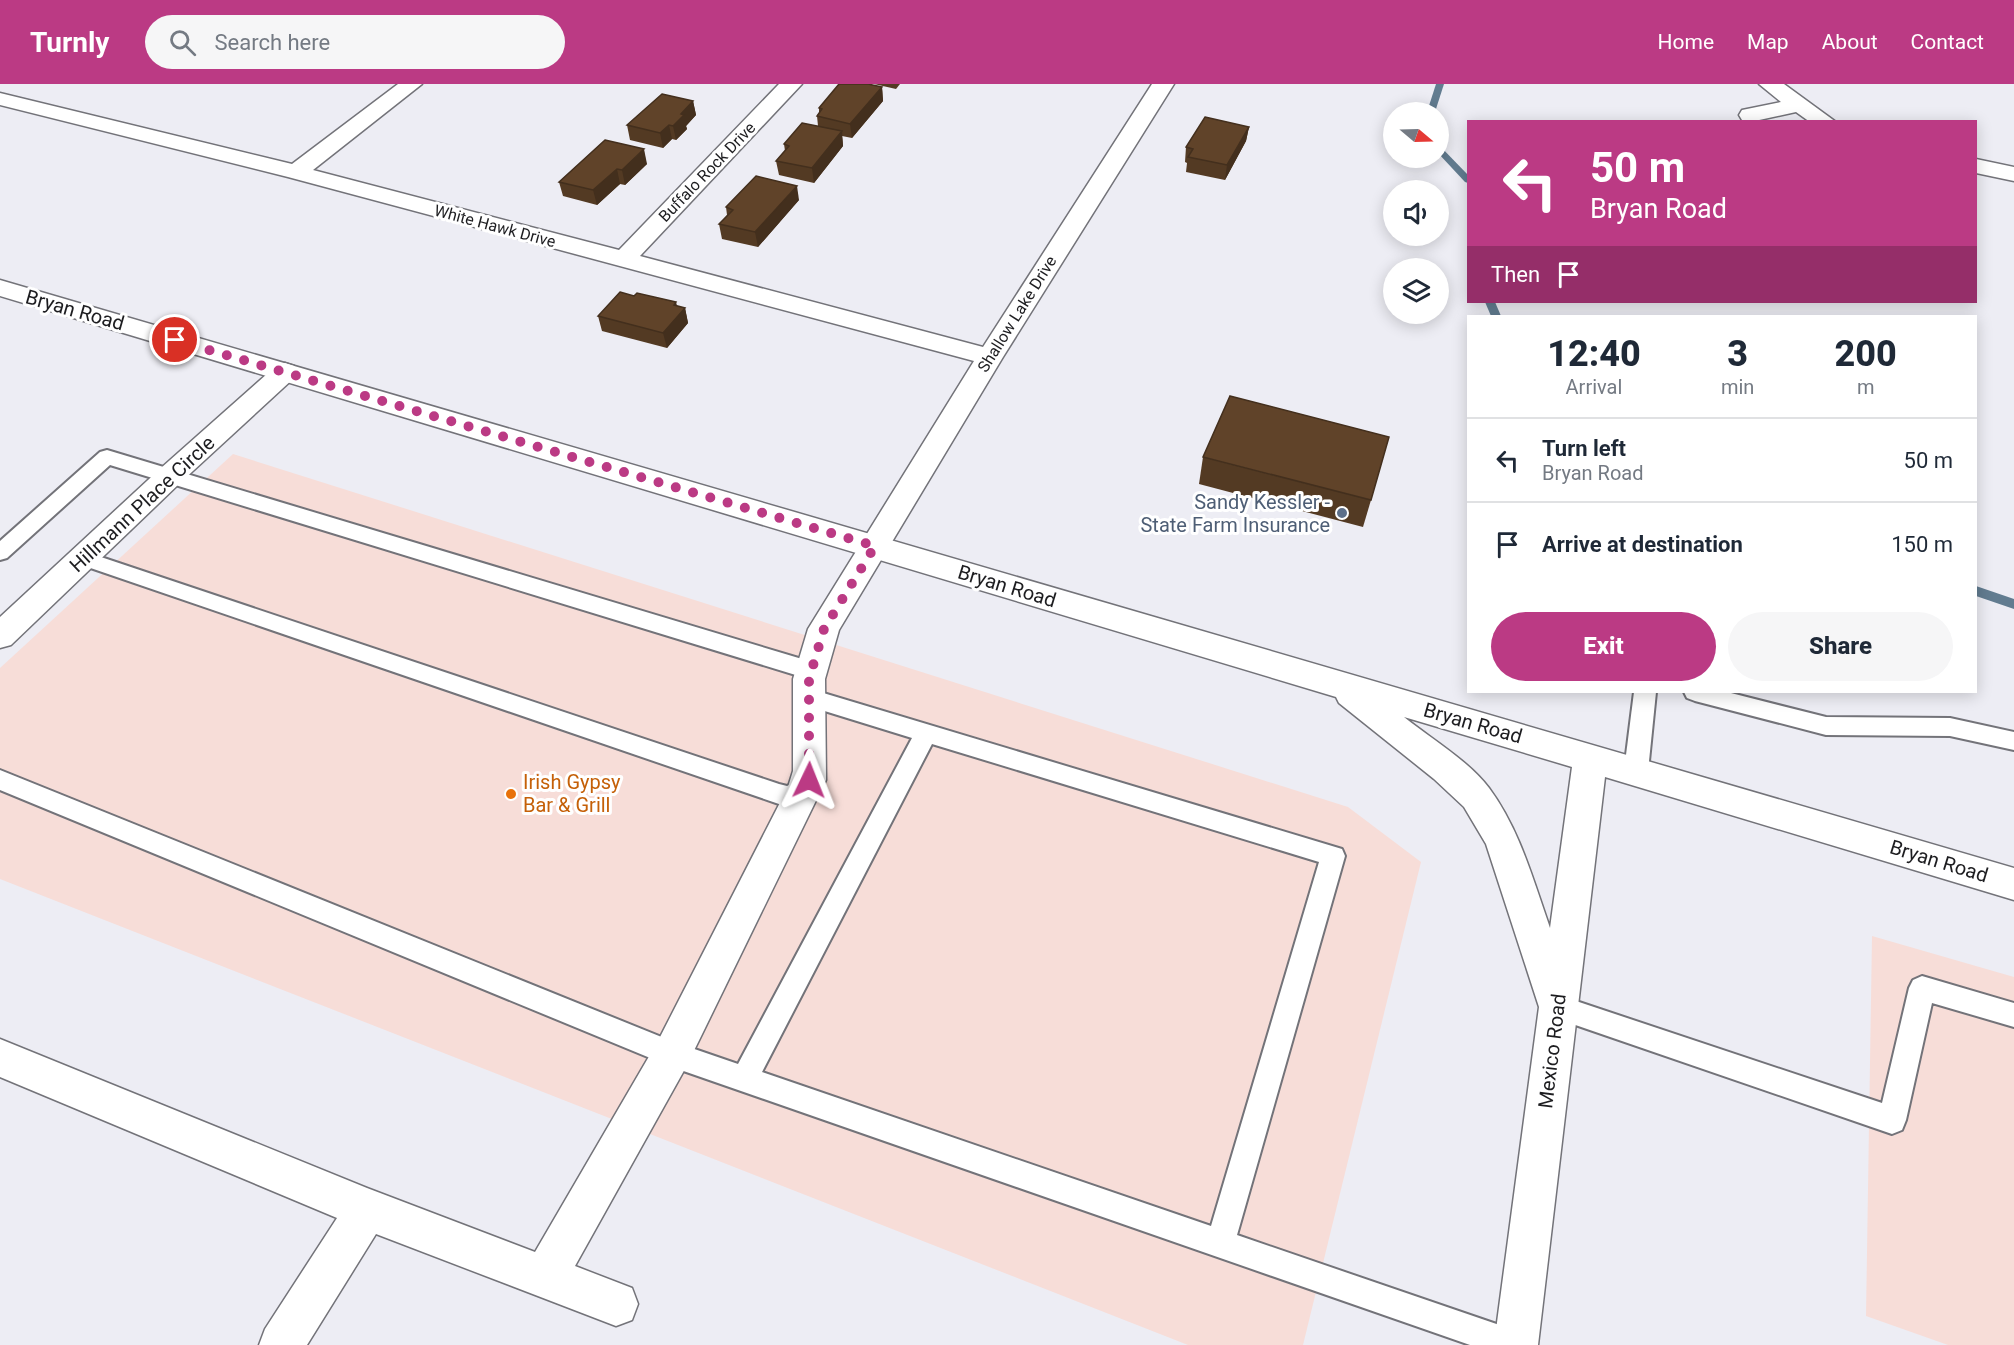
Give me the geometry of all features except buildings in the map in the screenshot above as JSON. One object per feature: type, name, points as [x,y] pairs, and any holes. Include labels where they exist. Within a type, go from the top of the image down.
[{"type":"street","points":[[2,102],[35,84]]},
{"type":"street","points":[[296,172],[411,84]]},
{"type":"street","name":"Buffalo Rock Drive","points":[[623,260],[791,84]]},
{"type":"street","name":"Shallow Lake Drive","points":[[807,784],[811,684],[824,629],[990,357],[1163,84]]},
{"type":"street","points":[[1770,84],[1797,105],[1822,120]]},
{"type":"street","name":"White Hawk Drive","points":[[2,102],[296,172],[990,357]]},
{"type":"street","points":[[1750,115],[1797,105]]},
{"type":"street","points":[[1977,166],[2014,174]]},
{"type":"street","name":"Bryan Road","points":[[0,288],[875,546],[1139,627],[1590,757],[2014,884]]},
{"type":"street","name":"Hillmann Place Circle","points":[[0,636],[171,475],[285,372]]},
{"type":"street","points":[[1339,684],[1446,769],[1476,797],[1502,838],[1558,1007]]},
{"type":"street","name":"Mexico Road","points":[[1515,1345],[1590,757]]},
{"type":"street","points":[[545,1277],[672,1054],[807,784]]},
{"type":"street","points":[[0,1058],[368,1209],[616,1304]]},
{"type":"street","points":[[281,1345],[368,1209]]},
{"type":"lane","points":[[0,553],[107,457],[171,475],[811,684],[926,733],[1333,856],[1220,1244]]},
{"type":"lane","points":[[83,558],[779,794],[789,796],[807,784]]},
{"type":"lane","points":[[1636,771],[1646,693]]},
{"type":"lane","points":[[1699,693],[1826,726],[1950,727],[2014,741]]},
{"type":"lane","points":[[744,1078],[926,733]]},
{"type":"lane","points":[[0,780],[672,1054],[1515,1345]]},
{"type":"lane","points":[[1558,1007],[1892,1120],[1922,988],[2014,1015]]},
{"type":"shaded area","points":[[233,454],[1348,807],[1421,862],[1303,1345],[1188,1345],[0,879],[0,668]]},
{"type":"shaded area","points":[[1872,936],[2014,977],[2014,1345],[1948,1345],[1866,1316]]},
{"type":"waterway","points":[[1434,102],[1440,84]]},
{"type":"waterway","points":[[1449,159],[1467,179]]},
{"type":"waterway","points":[[1490,303],[1496,315]]},
{"type":"waterway","points":[[1977,591],[2014,604]]},
{"type":"place","name":"Sandy Kessler - State Farm Insurance","points":[[1342,513]]},
{"type":"place","name":"Irish Gypsy Bar & Grill","points":[[511,794]]},
{"type":"route","points":[[175,340],[875,546],[824,629],[809,679],[809,780]]}]
